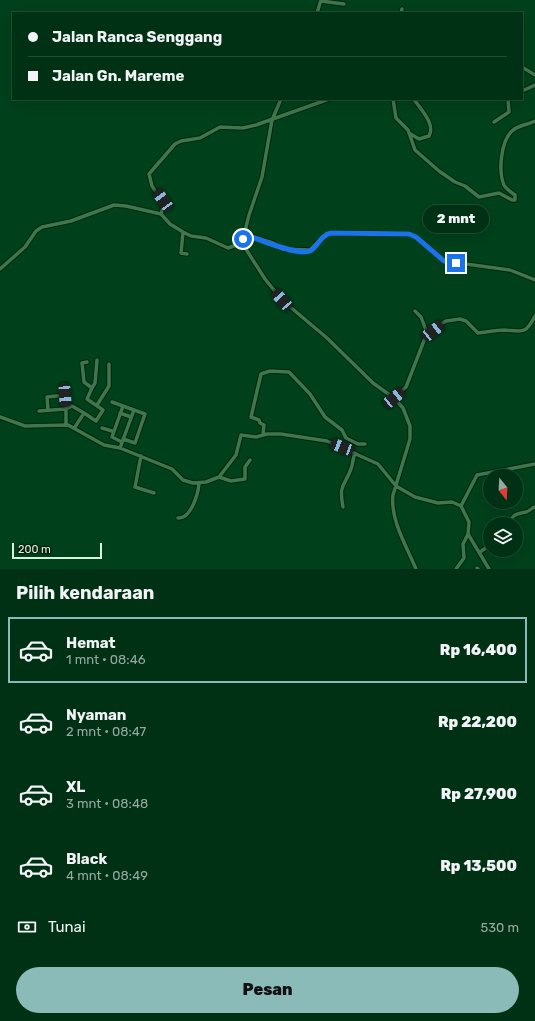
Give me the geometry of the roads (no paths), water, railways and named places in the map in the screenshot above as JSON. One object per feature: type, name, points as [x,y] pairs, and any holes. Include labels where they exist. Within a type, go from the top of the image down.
[{"type":"street","points":[[317,12],[321,0],[344,4]]},
{"type":"street","points":[[523,69],[535,75]]},
{"type":"street","points":[[523,91],[535,85]]},
{"type":"street","points":[[281,100],[272,120],[262,176],[242,243],[265,279],[282,300],[327,338],[373,383],[394,398],[403,408],[411,434],[396,486],[393,499],[393,511],[416,569]]},
{"type":"street","points":[[161,214],[164,204],[152,186],[149,174],[175,144],[181,141],[204,137],[216,128],[243,128],[272,120],[326,100]]},
{"type":"street","points":[[393,100],[396,118],[409,133],[419,139],[429,136],[431,130],[430,123],[415,100]]},
{"type":"street","points":[[494,122],[509,112],[508,100]]},
{"type":"street","points":[[409,133],[415,150],[450,179],[463,184],[479,197],[499,193],[514,200],[516,198],[515,195],[503,183],[503,143],[517,128],[535,121]]},
{"type":"street","points":[[0,269],[25,247],[36,231],[42,228],[71,221],[114,205],[126,206],[161,214],[170,224],[182,232],[191,236],[206,238],[226,248],[242,243]]},
{"type":"street","points":[[182,232],[181,253],[187,254]]},
{"type":"street","points":[[244,234],[273,243],[282,249],[300,251],[310,250],[324,236],[331,233],[411,234],[444,261],[510,270],[535,280]]},
{"type":"street","points":[[394,398],[406,387],[426,333],[421,317],[415,311]]},
{"type":"street","points":[[426,333],[446,321],[460,318],[466,321],[478,333],[503,330],[519,332],[526,329],[535,316]]},
{"type":"street","points":[[39,411],[66,409],[72,406],[95,421],[98,420],[103,409],[87,399],[95,383],[97,360]]},
{"type":"street","points":[[87,362],[82,363],[84,382],[92,388]]},
{"type":"street","points":[[97,405],[109,386],[109,364]]},
{"type":"street","points":[[263,435],[264,425],[260,423],[259,420],[251,418],[261,374],[270,372],[289,372],[310,394],[325,417],[342,430],[348,439],[358,444],[365,444]]},
{"type":"street","points":[[66,389],[66,424]]},
{"type":"street","points":[[48,410],[47,397],[65,395]]},
{"type":"street","points":[[112,402],[123,406],[134,410],[144,414],[146,416],[135,443],[112,437],[112,431],[123,406]]},
{"type":"street","points":[[120,448],[134,410]]},
{"type":"street","points":[[74,427],[84,413]]},
{"type":"street","points":[[120,413],[131,417]]},
{"type":"street","points":[[0,417],[25,426],[66,424],[74,427],[104,445],[120,448],[141,456],[173,470],[184,481],[199,484],[218,477],[236,454],[240,436],[256,437],[280,434],[327,441],[378,464],[396,486],[415,497],[438,503],[452,502],[461,506],[469,522],[468,534],[463,544],[464,558],[456,569]]},
{"type":"street","points":[[102,428],[112,431]]},
{"type":"street","points":[[343,507],[340,493],[344,480],[352,466],[355,453]]},
{"type":"street","points":[[141,456],[135,487],[154,493]]},
{"type":"street","points":[[218,477],[228,481],[245,479],[246,467],[250,460]]},
{"type":"street","points":[[461,506],[477,475],[535,464]]},
{"type":"street","points":[[178,518],[184,518],[187,515],[198,493],[199,484]]},
{"type":"street","points":[[512,517],[516,514],[535,508]]},
{"type":"street","points":[[468,534],[489,569]]}]
